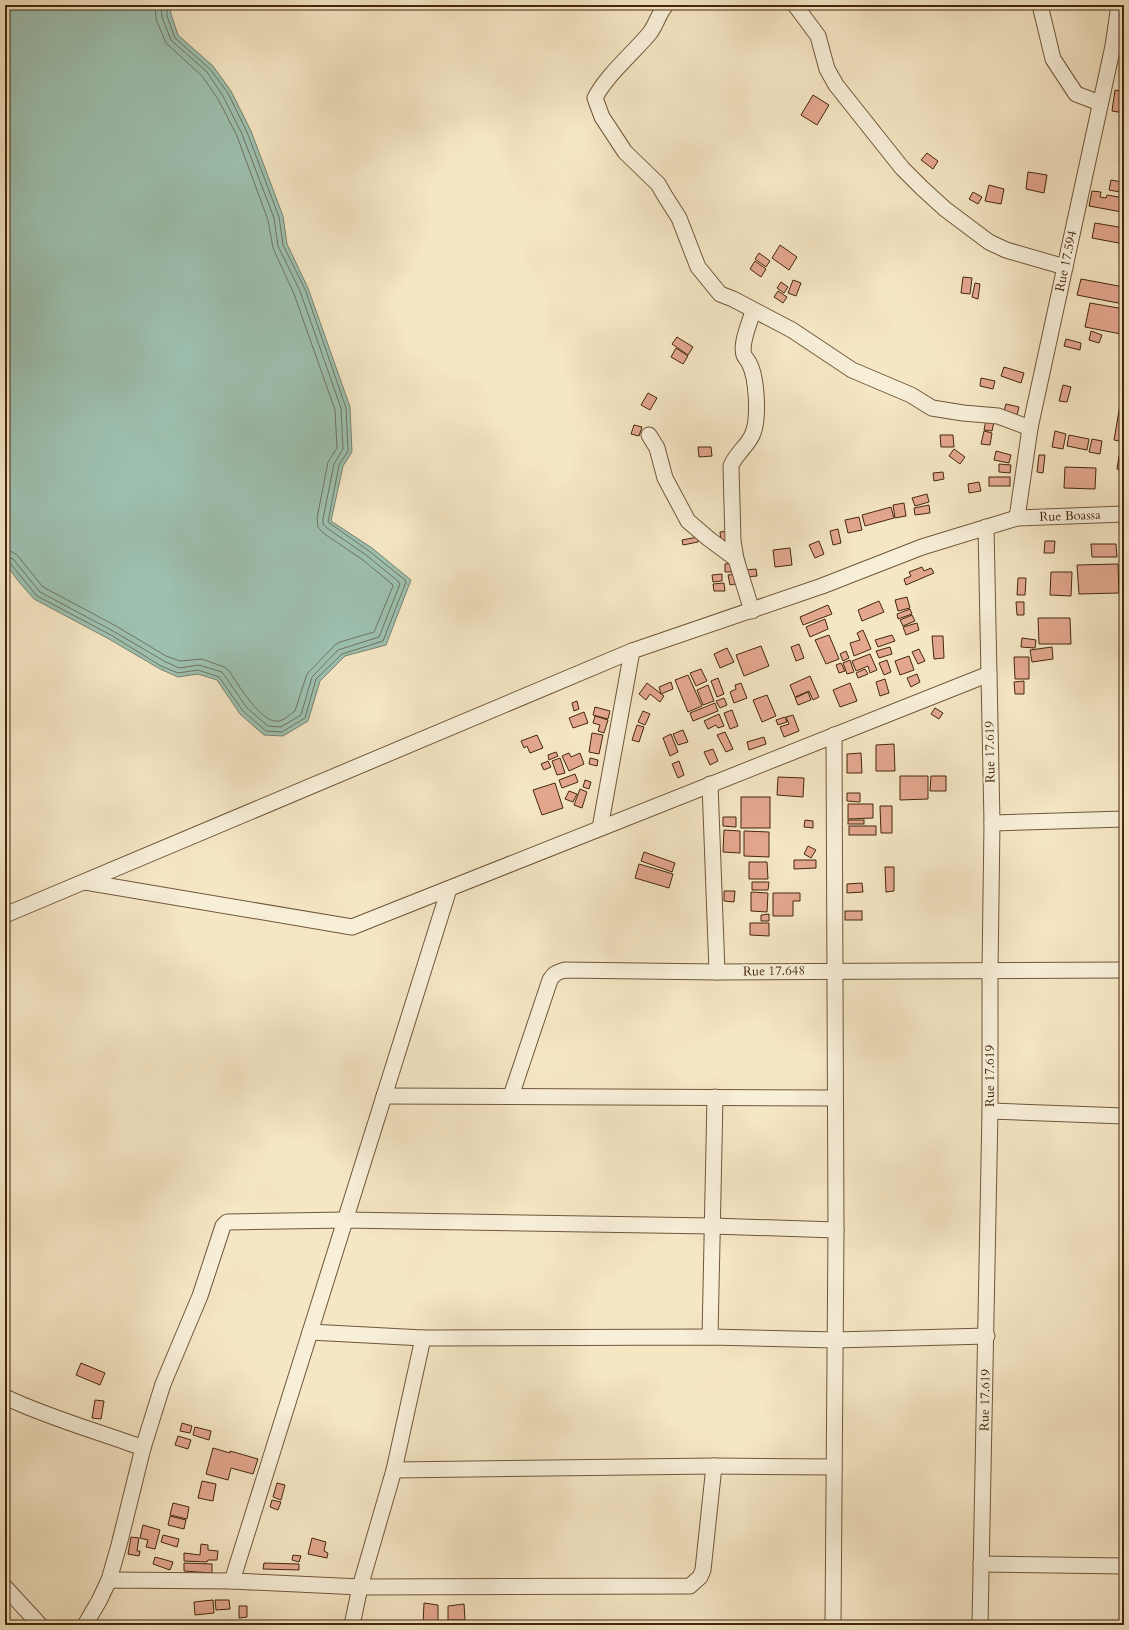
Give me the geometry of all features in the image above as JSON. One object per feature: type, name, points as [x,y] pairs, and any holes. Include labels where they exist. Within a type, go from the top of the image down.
[{"type":"street","points":[[666,5],[660,12],[658,20],[652,30],[630,53],[595,98],[602,117],[625,152],[658,184],[666,196],[679,218],[698,267],[710,284],[720,294],[733,299],[753,311],[792,330],[852,370],[911,395],[932,408],[963,413],[998,416],[1030,428]]},
{"type":"street","points":[[795,5],[818,36],[827,69],[836,85],[902,168],[922,188],[945,209],[989,242],[1006,250],[1065,266]]},
{"type":"street","points":[[1040,5],[1053,59],[1076,94],[1100,103]]},
{"type":"street","name":"Rue 17.594","points":[[1017,518],[1030,428],[1100,103],[1118,47],[1119,5]]},
{"type":"street","points":[[752,611],[736,559],[733,541],[731,466],[748,442],[753,432],[756,418],[755,382],[750,363],[744,355],[744,338],[753,311]]},
{"type":"street","points":[[649,435],[657,448],[665,478],[688,521],[736,559]]},
{"type":"street","name":"Rue Boassa","points":[[5,915],[632,651],[822,586],[922,547],[1017,518],[1124,514]]},
{"type":"street","name":"Rue 17.619","points":[[980,1625],[987,1336],[992,823],[986,527]]},
{"type":"street","points":[[600,828],[632,651]]},
{"type":"street","points":[[85,882],[349,927],[449,889],[989,674]]},
{"type":"street","points":[[833,1625],[836,1230],[834,735]]},
{"type":"street","points":[[710,784],[717,972]]},
{"type":"street","points":[[992,823],[1124,819]]},
{"type":"street","points":[[232,1581],[449,889]]},
{"type":"street","name":"Rue 17.648","points":[[511,1096],[550,980],[554,974],[566,970],[717,972],[835,970],[1124,970]]},
{"type":"street","points":[[384,1096],[835,1098]]},
{"type":"street","points":[[710,1337],[715,1097]]},
{"type":"street","points":[[990,1112],[1124,1116]]},
{"type":"street","points":[[85,1625],[99,1601],[108,1580],[119,1546],[143,1448],[163,1384],[200,1296],[224,1224],[227,1222],[345,1220],[713,1226],[836,1230]]},
{"type":"street","points":[[310,1332],[423,1338],[710,1337],[835,1340],[987,1336]]},
{"type":"street","points":[[352,1625],[360,1587],[394,1470],[423,1338]]},
{"type":"street","points":[[5,1397],[32,1410],[143,1448]]},
{"type":"street","points":[[108,1580],[232,1581],[360,1587],[690,1586],[700,1578],[703,1570],[714,1466]]},
{"type":"street","points":[[394,1470],[714,1466],[834,1467]]},
{"type":"street","points":[[981,1564],[1124,1566]]},
{"type":"street","points":[[5,1587],[40,1625]]},
{"type":"water","points":[[5,5],[170,5],[171,14],[178,35],[213,66],[231,91],[251,131],[283,216],[287,244],[308,288],[350,407],[352,452],[343,466],[331,521],[372,548],[411,580],[386,645],[345,656],[320,681],[308,721],[283,736],[264,735],[240,714],[217,680],[198,674],[178,677],[160,669],[109,639],[34,599],[5,563]]},
{"type":"building","points":[[1115,90],[1124,92],[1124,113],[1112,111]]},
{"type":"building","points":[[813,95],[829,105],[817,125],[801,115]]},
{"type":"building","points":[[1122,145],[1124,145],[1124,162],[1119,161]]},
{"type":"building","points":[[927,153],[938,161],[933,169],[921,160]]},
{"type":"building","points":[[1028,172],[1047,175],[1044,193],[1026,189]]},
{"type":"building","points":[[1111,180],[1122,182],[1120,192],[1109,190]]},
{"type":"building","points":[[989,185],[1004,189],[1001,204],[985,201]]},
{"type":"building","points":[[1092,191],[1101,192],[1100,197],[1106,198],[1107,195],[1124,198],[1122,212],[1089,206]]},
{"type":"building","points":[[973,192],[982,197],[978,204],[969,199]]},
{"type":"building","points":[[1095,223],[1124,228],[1124,244],[1092,238]]},
{"type":"building","points":[[780,245],[797,257],[789,270],[772,258]]},
{"type":"building","points":[[759,253],[770,261],[766,267],[755,259]]},
{"type":"building","points":[[755,261],[766,269],[761,277],[750,269]]},
{"type":"building","points":[[963,277],[972,278],[970,294],[961,293]]},
{"type":"building","points":[[1081,279],[1124,287],[1123,304],[1077,295]]},
{"type":"building","points":[[793,280],[801,283],[796,296],[788,293]]},
{"type":"building","points":[[781,282],[788,287],[784,293],[777,288]]},
{"type":"building","points":[[975,283],[980,284],[978,299],[972,297]]},
{"type":"building","points":[[778,291],[787,297],[783,303],[774,297]]},
{"type":"building","points":[[1090,303],[1124,309],[1121,334],[1085,327]]},
{"type":"building","points":[[1091,331],[1102,335],[1099,343],[1089,340]]},
{"type":"building","points":[[677,337],[693,347],[688,355],[672,344]]},
{"type":"building","points":[[1066,339],[1081,343],[1080,350],[1064,346]]},
{"type":"building","points":[[676,348],[688,356],[683,364],[671,357]]},
{"type":"building","points":[[1004,367],[1024,373],[1021,383],[1001,376]]},
{"type":"building","points":[[981,378],[995,381],[993,389],[980,386]]},
{"type":"building","points":[[1063,385],[1071,387],[1067,402],[1059,401]]},
{"type":"building","points":[[648,393],[657,398],[650,410],[641,405]]},
{"type":"building","points":[[1006,404],[1019,407],[1017,415],[1004,411]]},
{"type":"building","points":[[1120,405],[1124,406],[1124,442],[1114,440]]},
{"type":"building","points":[[986,420],[994,422],[992,431],[984,430]]},
{"type":"building","points":[[634,425],[642,427],[639,436],[631,434]]},
{"type":"building","points":[[984,431],[992,433],[990,445],[981,444]]},
{"type":"building","points":[[1055,431],[1066,434],[1063,449],[1052,447]]},
{"type":"building","points":[[940,435],[953,435],[954,447],[941,447]]},
{"type":"building","points":[[1069,435],[1089,439],[1087,450],[1067,446]]},
{"type":"building","points":[[1092,439],[1102,441],[1100,454],[1089,452]]},
{"type":"building","points":[[698,447],[711,447],[712,456],[699,457]]},
{"type":"building","points":[[954,449],[965,457],[960,464],[949,456]]},
{"type":"building","points":[[996,451],[1011,455],[1009,463],[994,460]]},
{"type":"building","points":[[1039,455],[1045,455],[1043,473],[1037,472]]},
{"type":"building","points":[[1119,456],[1124,457],[1124,471],[1117,469]]},
{"type":"building","points":[[999,464],[1011,465],[1010,473],[999,472]]},
{"type":"building","points":[[1065,467],[1096,468],[1095,489],[1064,488]]},
{"type":"building","points":[[943,472],[944,479],[934,481],[933,473]]},
{"type":"building","points":[[989,477],[1010,477],[1010,486],[989,486]]},
{"type":"building","points":[[979,482],[981,491],[969,493],[968,484]]},
{"type":"building","points":[[927,494],[929,502],[915,506],[912,498]]},
{"type":"building","points":[[904,503],[906,516],[895,518],[893,505]]},
{"type":"building","points":[[929,505],[930,513],[915,515],[914,508]]},
{"type":"building","points":[[891,507],[894,518],[865,526],[862,515]]},
{"type":"building","points":[[859,517],[862,530],[848,533],[845,520]]},
{"type":"building","points":[[838,529],[841,543],[833,545],[830,531]]},
{"type":"building","points":[[729,531],[730,540],[721,541],[720,532]]},
{"type":"building","points":[[698,537],[698,542],[683,545],[682,540]]},
{"type":"building","points":[[819,541],[824,554],[815,558],[809,545]]},
{"type":"building","points":[[1045,541],[1055,541],[1054,553],[1044,553]]},
{"type":"building","points":[[1091,544],[1116,544],[1117,557],[1092,557]]},
{"type":"building","points":[[790,548],[792,565],[775,567],[773,550]]},
{"type":"building","points":[[735,563],[736,572],[725,572],[725,564]]},
{"type":"building","points":[[1118,564],[1119,593],[1079,594],[1077,565]]},
{"type":"building","points":[[922,567],[924,571],[931,568],[934,573],[906,585],[904,579],[911,576],[909,572]]},
{"type":"building","points":[[756,569],[757,576],[745,577],[745,570]]},
{"type":"building","points":[[1051,572],[1072,572],[1071,596],[1050,595]]},
{"type":"building","points":[[722,574],[722,581],[713,582],[712,575]]},
{"type":"building","points":[[739,574],[740,583],[730,585],[728,575]]},
{"type":"building","points":[[1018,578],[1026,578],[1025,595],[1017,595]]},
{"type":"building","points":[[724,583],[725,591],[714,591],[713,584]]},
{"type":"building","points":[[907,597],[910,608],[898,611],[895,600]]},
{"type":"building","points":[[879,601],[884,612],[862,621],[858,610]]},
{"type":"building","points":[[1016,602],[1024,602],[1024,615],[1017,615]]},
{"type":"building","points":[[828,605],[832,614],[803,625],[800,617]]},
{"type":"building","points":[[910,609],[912,614],[898,619],[897,614]]},
{"type":"building","points":[[912,615],[915,621],[903,626],[900,620]]},
{"type":"building","points":[[1038,618],[1070,618],[1071,644],[1039,644]]},
{"type":"building","points":[[825,619],[828,629],[810,637],[806,627]]},
{"type":"building","points":[[917,623],[919,630],[906,635],[903,627]]},
{"type":"building","points":[[863,630],[871,649],[854,656],[850,643],[860,640],[857,633]]},
{"type":"building","points":[[829,635],[839,659],[826,664],[815,640]]},
{"type":"building","points":[[892,635],[895,641],[878,647],[875,640]]},
{"type":"building","points":[[932,636],[943,636],[944,658],[934,659]]},
{"type":"building","points":[[1022,638],[1036,640],[1035,648],[1021,647]]},
{"type":"building","points":[[799,644],[804,658],[796,661],[791,647]]},
{"type":"building","points":[[761,646],[769,666],[744,676],[736,655]]},
{"type":"building","points":[[890,647],[892,654],[879,658],[876,651]]},
{"type":"building","points":[[1052,647],[1053,659],[1032,662],[1030,650]]},
{"type":"building","points":[[727,648],[734,662],[720,668],[714,654]]},
{"type":"building","points":[[919,649],[925,661],[918,664],[912,652]]},
{"type":"building","points":[[846,651],[849,658],[843,661],[840,654]]},
{"type":"building","points":[[870,654],[877,670],[870,673],[868,666],[856,671],[852,661]]},
{"type":"building","points":[[909,656],[914,670],[900,675],[895,661]]},
{"type":"building","points":[[1014,657],[1029,657],[1029,679],[1015,679]]},
{"type":"building","points":[[850,660],[854,672],[847,674],[843,663]]},
{"type":"building","points":[[887,660],[891,672],[884,675],[879,663]]},
{"type":"building","points":[[841,663],[845,671],[839,673],[836,665]]},
{"type":"building","points":[[701,669],[707,681],[696,686],[690,673]]},
{"type":"building","points":[[865,669],[868,674],[858,678],[856,673]]},
{"type":"building","points":[[917,674],[920,682],[911,687],[907,678]]},
{"type":"building","points":[[688,675],[702,706],[688,712],[675,680]]},
{"type":"building","points":[[810,676],[819,697],[813,700],[809,691],[795,697],[790,685]]},
{"type":"building","points":[[718,678],[724,694],[717,697],[711,681]]},
{"type":"building","points":[[885,679],[889,693],[880,696],[876,682]]},
{"type":"building","points":[[1024,681],[1024,694],[1015,694],[1014,682]]},
{"type":"building","points":[[671,682],[673,689],[661,694],[659,687]]},
{"type":"building","points":[[647,683],[664,696],[660,702],[650,694],[646,700],[639,694]]},
{"type":"building","points":[[741,683],[747,698],[734,703],[730,692],[736,689],[735,685]]},
{"type":"building","points":[[850,683],[857,701],[840,707],[833,690]]},
{"type":"building","points":[[708,685],[714,701],[703,705],[697,690]]},
{"type":"building","points":[[808,692],[811,700],[798,705],[795,698]]},
{"type":"building","points":[[767,695],[776,716],[762,722],[753,700]]},
{"type":"building","points":[[724,698],[727,705],[720,708],[716,701]]},
{"type":"building","points":[[577,701],[579,709],[574,711],[572,703]]},
{"type":"building","points":[[715,703],[718,711],[693,721],[690,713]]},
{"type":"building","points":[[595,707],[610,711],[608,719],[593,715]]},
{"type":"building","points":[[935,708],[943,713],[939,719],[931,714]]},
{"type":"building","points":[[732,710],[738,726],[730,729],[724,713]]},
{"type":"building","points":[[643,711],[650,714],[645,725],[638,722]]},
{"type":"building","points":[[584,712],[588,723],[573,728],[569,718]]},
{"type":"building","points":[[719,714],[724,726],[718,728],[716,725],[708,729],[704,721]]},
{"type":"building","points":[[793,715],[799,731],[784,737],[780,727],[789,724],[786,717]]},
{"type":"building","points":[[595,716],[608,720],[604,733],[598,731],[600,725],[593,723]]},
{"type":"building","points":[[785,717],[787,722],[778,725],[776,720]]},
{"type":"building","points":[[637,725],[644,727],[639,742],[632,740]]},
{"type":"building","points":[[683,730],[688,742],[678,745],[673,734]]},
{"type":"building","points":[[725,732],[733,749],[726,752],[717,735]]},
{"type":"building","points":[[592,733],[603,735],[599,754],[589,752]]},
{"type":"building","points":[[671,734],[678,752],[670,756],[663,738]]},
{"type":"building","points":[[537,735],[543,748],[530,753],[527,746],[524,748],[521,741]]},
{"type":"building","points":[[764,737],[766,744],[749,750],[747,742]]},
{"type":"building","points":[[894,744],[895,771],[876,771],[876,745]]},
{"type":"building","points":[[713,749],[718,761],[710,765],[704,752]]},
{"type":"building","points":[[556,752],[558,756],[549,760],[548,755]]},
{"type":"building","points":[[569,753],[571,757],[580,753],[584,764],[569,771],[562,756]]},
{"type":"building","points":[[861,753],[862,773],[847,773],[847,754]]},
{"type":"building","points":[[560,758],[565,773],[557,775],[552,761]]},
{"type":"building","points":[[590,758],[598,760],[597,766],[589,764]]},
{"type":"building","points":[[548,761],[551,767],[544,770],[541,764]]},
{"type":"building","points":[[679,761],[684,775],[678,778],[672,764]]},
{"type":"building","points":[[575,774],[578,782],[562,788],[559,780]]},
{"type":"building","points":[[900,776],[928,776],[928,799],[900,800]]},
{"type":"building","points":[[931,776],[946,776],[946,791],[930,791]]},
{"type":"building","points":[[778,777],[804,778],[803,797],[777,795]]},
{"type":"building","points":[[585,780],[591,782],[589,789],[583,787]]},
{"type":"building","points":[[555,783],[563,808],[542,815],[533,790]]},
{"type":"building","points":[[580,789],[587,792],[582,808],[574,805]]},
{"type":"building","points":[[569,791],[577,794],[573,802],[565,799]]},
{"type":"building","points":[[847,793],[860,793],[860,802],[847,801]]},
{"type":"building","points":[[741,797],[770,797],[770,828],[741,828]]},
{"type":"building","points":[[848,804],[873,804],[873,818],[848,819]]},
{"type":"building","points":[[880,806],[892,806],[892,833],[881,833]]},
{"type":"building","points":[[723,817],[736,817],[736,827],[723,826]]},
{"type":"building","points":[[805,820],[813,821],[813,828],[804,827]]},
{"type":"building","points":[[848,820],[864,820],[864,824],[848,824]]},
{"type":"building","points":[[849,826],[876,826],[876,835],[849,835]]},
{"type":"building","points":[[724,830],[740,831],[740,853],[723,852]]},
{"type":"building","points":[[744,831],[769,832],[769,857],[744,856]]},
{"type":"building","points":[[808,846],[816,850],[811,858],[804,854]]},
{"type":"building","points":[[644,852],[675,863],[672,872],[641,861]]},
{"type":"building","points":[[794,860],[816,860],[816,868],[794,869]]},
{"type":"building","points":[[749,862],[767,862],[768,879],[749,879]]},
{"type":"building","points":[[639,864],[673,874],[669,888],[635,878]]},
{"type":"building","points":[[885,867],[894,867],[894,891],[886,892]]},
{"type":"building","points":[[752,882],[769,882],[768,890],[752,890]]},
{"type":"building","points":[[862,883],[863,892],[847,893],[847,884]]},
{"type":"building","points":[[724,891],[735,891],[734,902],[724,901]]},
{"type":"building","points":[[751,892],[768,893],[767,912],[751,911]]},
{"type":"building","points":[[773,893],[800,893],[800,901],[793,901],[793,916],[773,916]]},
{"type":"building","points":[[845,911],[862,911],[862,920],[845,920]]},
{"type":"building","points":[[769,914],[769,921],[761,921],[761,915]]},
{"type":"building","points":[[750,923],[769,923],[769,936],[750,935]]},
{"type":"building","points":[[81,1363],[105,1373],[100,1385],[76,1375]]},
{"type":"building","points":[[95,1400],[104,1401],[101,1419],[92,1418]]},
{"type":"building","points":[[182,1423],[192,1426],[190,1433],[180,1431]]},
{"type":"building","points":[[195,1427],[211,1431],[209,1440],[193,1435]]},
{"type":"building","points":[[178,1436],[191,1440],[188,1449],[175,1445]]},
{"type":"building","points":[[213,1448],[258,1459],[253,1474],[231,1468],[228,1480],[206,1474]]},
{"type":"building","points":[[202,1481],[216,1484],[213,1501],[198,1498]]},
{"type":"building","points":[[277,1483],[285,1485],[281,1500],[273,1497]]},
{"type":"building","points":[[272,1500],[281,1502],[278,1510],[270,1507]]},
{"type":"building","points":[[173,1503],[189,1507],[187,1519],[170,1515]]},
{"type":"building","points":[[170,1516],[186,1520],[184,1529],[168,1525]]},
{"type":"building","points":[[143,1525],[160,1530],[155,1549],[146,1547],[148,1540],[140,1538]]},
{"type":"building","points":[[163,1535],[179,1539],[177,1547],[161,1542]]},
{"type":"building","points":[[131,1537],[139,1538],[137,1551],[140,1551],[139,1556],[128,1554]]},
{"type":"building","points":[[312,1538],[326,1542],[324,1551],[328,1553],[327,1558],[308,1554]]},
{"type":"building","points":[[201,1544],[208,1545],[208,1550],[218,1551],[217,1560],[208,1560],[207,1562],[184,1561],[184,1553],[200,1555]]},
{"type":"building","points":[[293,1555],[301,1556],[299,1562],[292,1560]]},
{"type":"building","points":[[155,1557],[173,1562],[170,1570],[153,1564]]},
{"type":"building","points":[[184,1563],[212,1564],[212,1573],[184,1571]]},
{"type":"building","points":[[264,1563],[299,1564],[299,1570],[263,1569]]},
{"type":"building","points":[[213,1600],[214,1613],[195,1615],[194,1602]]},
{"type":"building","points":[[215,1600],[229,1600],[230,1609],[216,1610]]},
{"type":"building","points":[[424,1603],[438,1605],[438,1625],[423,1625]]},
{"type":"building","points":[[464,1604],[465,1620],[448,1620],[448,1606]]},
{"type":"building","points":[[239,1606],[247,1606],[247,1617],[239,1618]]},
{"type":"building","points":[[468,1622],[492,1624],[492,1625],[468,1625]]}]
